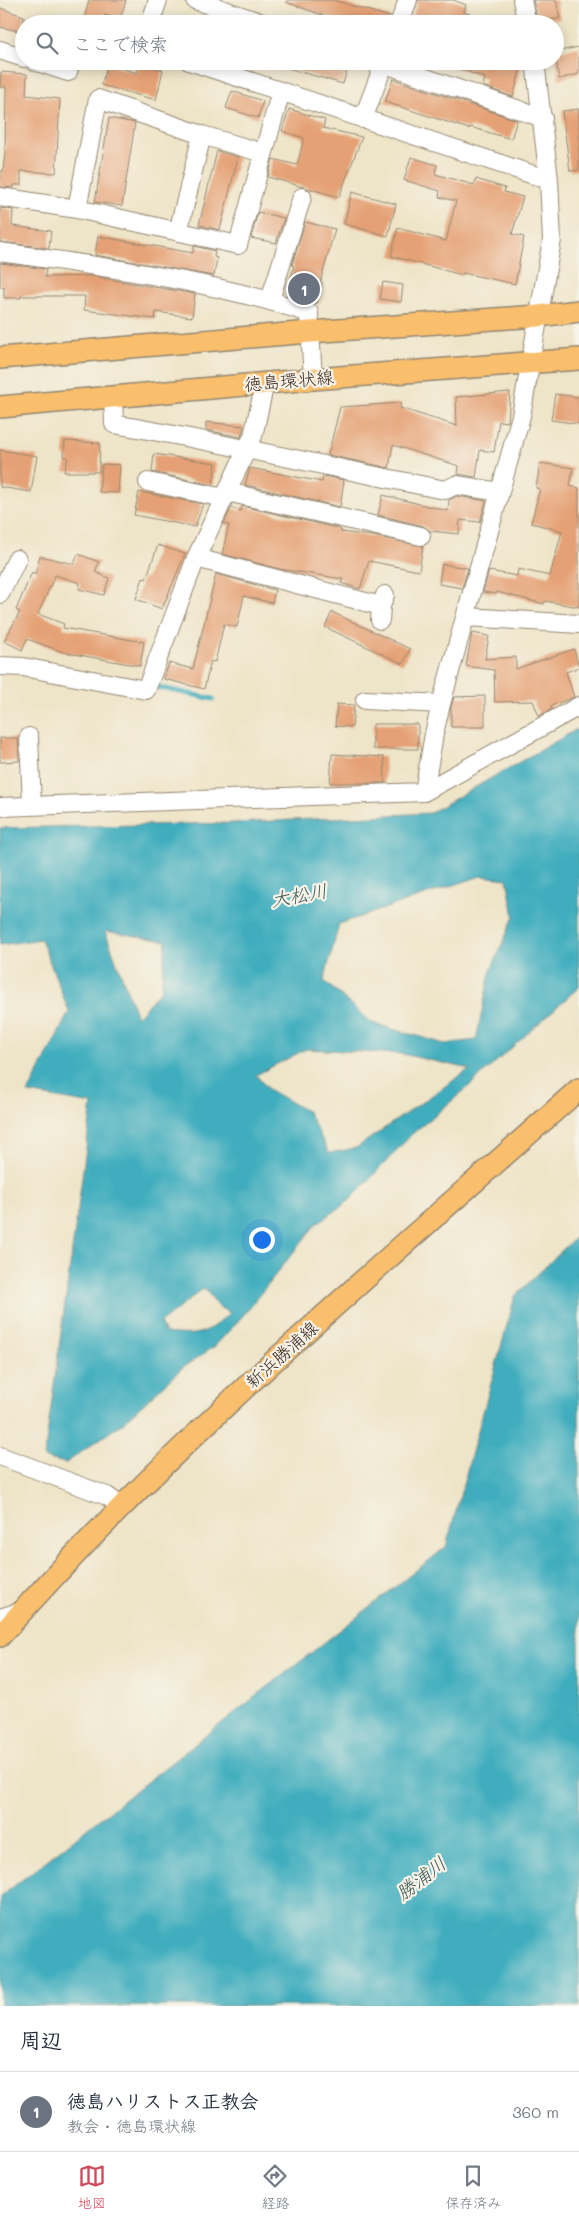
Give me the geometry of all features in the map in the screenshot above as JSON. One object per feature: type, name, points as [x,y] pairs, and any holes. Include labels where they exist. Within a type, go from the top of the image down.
[{"type":"main road","points":[[0,358],[310,332],[538,316],[579,311]]},
{"type":"main road","name":"徳島環状線","points":[[0,407],[313,379],[579,359]]},
{"type":"main road","name":"新浜勝浦線","points":[[0,1636],[121,1506],[266,1369],[579,1089]]},
{"type":"street","points":[[153,15],[158,0]]},
{"type":"street","points":[[195,0],[239,15]]},
{"type":"street","points":[[402,15],[408,0]]},
{"type":"street","points":[[522,0],[525,15]]},
{"type":"street","points":[[0,50],[15,55]]},
{"type":"street","points":[[217,70],[549,180]]},
{"type":"street","points":[[364,119],[379,70]]},
{"type":"street","points":[[405,70],[543,118]]},
{"type":"street","points":[[424,792],[441,704],[521,416],[552,240],[549,180],[536,70]]},
{"type":"street","points":[[0,197],[77,209],[238,245],[281,91]]},
{"type":"street","points":[[77,209],[98,99],[202,135],[263,153]]},
{"type":"street","points":[[178,232],[202,135]]},
{"type":"street","points":[[270,300],[302,197]]},
{"type":"street","points":[[0,252],[210,286],[270,300],[309,313],[313,379]]},
{"type":"street","points":[[0,666],[23,667],[146,690],[196,558],[253,436],[265,383]]},
{"type":"street","points":[[113,397],[114,424],[248,448],[300,462],[444,490],[456,485],[500,492]]},
{"type":"street","points":[[148,482],[225,495],[421,536]]},
{"type":"street","points":[[196,558],[382,607]]},
{"type":"street","points":[[0,594],[17,559]]},
{"type":"street","points":[[466,617],[579,624]]},
{"type":"street","points":[[365,700],[441,704]]},
{"type":"street","points":[[0,807],[424,792],[579,706]]},
{"type":"street","points":[[29,736],[32,805]]},
{"type":"street","points":[[0,1456],[107,1496],[121,1506]]},
{"type":"street","points":[[0,1618],[22,1611]]},
{"type":"water","name":"大松川","points":[[579,728],[579,987],[466,1089],[412,1134],[349,1201],[316,1224],[241,1318],[214,1347],[182,1368],[124,1422],[66,1463],[44,1458],[92,1104],[28,1093],[69,1012],[41,939],[0,945],[0,828],[234,823],[430,813]],"holes":[[[481,876],[507,879],[514,916],[490,973],[476,1040],[445,1044],[372,1023],[324,981],[339,924]],[[105,931],[166,941],[161,990],[137,1017]],[[306,1049],[402,1054],[470,1069],[356,1148],[329,1153],[308,1112],[268,1089],[256,1075]],[[204,1288],[219,1307],[230,1313],[200,1333],[165,1333],[160,1323]]]},
{"type":"water","name":"勝浦川","points":[[579,1234],[579,2006],[0,2006],[0,1897],[446,1547],[515,1296]]},
{"type":"building","points":[[89,0],[126,0],[122,15],[85,15]]},
{"type":"building","points":[[287,0],[333,0],[383,15],[322,15],[286,2]]},
{"type":"building","points":[[418,0],[453,0],[466,5],[464,12],[472,15],[413,15]]},
{"type":"building","points":[[533,0],[556,0],[559,15],[536,15]]},
{"type":"building","points":[[0,8],[21,15],[15,15],[15,30],[0,27]]},
{"type":"building","points":[[579,47],[579,74],[559,79],[558,70],[564,70],[564,50]]},
{"type":"building","points":[[106,70],[127,70],[137,73],[138,70],[163,70],[156,100],[101,85]]},
{"type":"building","points":[[294,70],[347,70],[343,84]]},
{"type":"building","points":[[463,70],[520,70],[513,97],[483,86],[485,78]]},
{"type":"building","points":[[1,72],[27,74],[26,95],[60,99],[56,173],[21,171],[21,185],[14,185],[14,188],[0,187],[5,153],[6,87],[0,87]]},
{"type":"building","points":[[393,79],[517,120],[511,139],[470,127],[469,129],[385,102]]},
{"type":"building","points":[[232,91],[263,101],[258,118],[226,108]]},
{"type":"building","points":[[289,109],[325,120],[323,128],[362,137],[339,197],[268,177],[273,159],[297,165],[304,138],[282,131]]},
{"type":"building","points":[[579,109],[579,170],[570,171],[562,111]]},
{"type":"building","points":[[109,118],[135,123],[122,206],[95,202]]},
{"type":"building","points":[[217,151],[238,157],[220,230],[199,225]]},
{"type":"building","points":[[411,157],[437,165],[435,174],[474,185],[476,179],[505,188],[504,192],[523,197],[512,234],[524,237],[515,284],[463,273],[462,275],[391,256],[398,228],[446,241],[456,201],[439,197],[440,191],[404,180]]},
{"type":"building","points":[[352,192],[396,204],[388,236],[344,224]]},
{"type":"building","points":[[0,208],[13,210],[12,226],[51,231],[49,248],[0,242]]},
{"type":"building","points":[[258,212],[284,218],[276,243],[251,238]]},
{"type":"building","points":[[305,222],[335,229],[320,283],[322,283],[317,303],[287,295],[294,266],[292,265]]},
{"type":"building","points":[[98,236],[193,253],[194,246],[215,251],[214,257],[217,258],[214,276],[95,255]]},
{"type":"building","points":[[0,263],[46,269],[45,277],[91,276],[195,294],[192,317],[156,312],[155,319],[84,310],[85,296],[21,296],[21,298],[4,298],[4,287],[0,287]]},
{"type":"building","points":[[383,282],[403,285],[401,302],[380,299]]},
{"type":"building","points":[[510,392],[508,422],[499,421],[494,452],[480,450],[476,477],[458,474],[459,466],[393,445],[389,468],[328,455],[340,407],[401,403],[400,408],[457,426],[456,397]]},
{"type":"building","points":[[555,394],[579,397],[579,424],[551,420]]},
{"type":"building","points":[[206,422],[244,426],[241,437],[206,430]]},
{"type":"building","points":[[65,441],[100,443],[99,472],[64,472],[68,458],[64,456]]},
{"type":"building","points":[[0,450],[37,456],[31,492],[0,487]]},
{"type":"building","points":[[154,454],[216,463],[213,485],[152,472]]},
{"type":"building","points":[[540,463],[573,468],[570,486],[579,488],[579,607],[545,601],[544,604],[497,592],[496,594],[483,592],[489,571],[517,576],[518,569],[550,576],[562,531],[531,523],[540,489],[536,488]]},
{"type":"building","points":[[102,464],[120,465],[118,493],[99,492]]},
{"type":"building","points":[[250,468],[322,482],[323,476],[344,480],[340,507],[245,485]]},
{"type":"building","points":[[139,492],[203,504],[195,527],[134,515]]},
{"type":"building","points":[[383,495],[448,511],[449,500],[457,496],[486,501],[480,522],[460,520],[459,534],[430,531],[423,526],[378,515]]},
{"type":"building","points":[[242,506],[337,528],[341,532],[423,546],[419,571],[369,561],[360,589],[341,583],[343,579],[280,569],[222,554],[229,525],[224,524],[231,508],[241,511]]},
{"type":"building","points":[[158,545],[185,554],[162,609],[136,599],[143,578],[146,579]]},
{"type":"building","points":[[78,554],[99,562],[95,572],[109,578],[104,595],[79,589],[80,583],[55,575],[38,614],[64,624],[63,628],[144,642],[140,666],[63,652],[27,639],[22,650],[4,641],[20,612],[16,610],[32,572],[35,574],[40,556],[74,564]]},
{"type":"building","points":[[442,564],[468,568],[462,588],[439,584]]},
{"type":"building","points":[[216,574],[275,590],[272,603],[244,596],[237,627],[224,624],[215,662],[211,661],[204,689],[164,679],[169,663],[193,669]]},
{"type":"building","points":[[332,612],[410,649],[403,664],[325,627]]},
{"type":"building","points":[[472,633],[489,636],[485,659],[516,657],[516,669],[574,649],[579,667],[566,672],[574,697],[551,706],[552,709],[539,716],[533,701],[495,702],[494,670],[466,666]]},
{"type":"building","points":[[485,696],[485,727],[451,727],[451,707],[454,697]]},
{"type":"building","points":[[337,704],[354,705],[352,727],[335,726]]},
{"type":"building","points":[[373,724],[418,724],[418,749],[373,749]]},
{"type":"building","points":[[0,738],[18,738],[19,761],[0,762]]},
{"type":"building","points":[[332,754],[384,757],[385,783],[330,783]]},
{"type":"waterway","points":[[157,687],[213,699]]},
{"type":"place","name":"徳島ハリストス正教会","points":[[304,289]]}]
